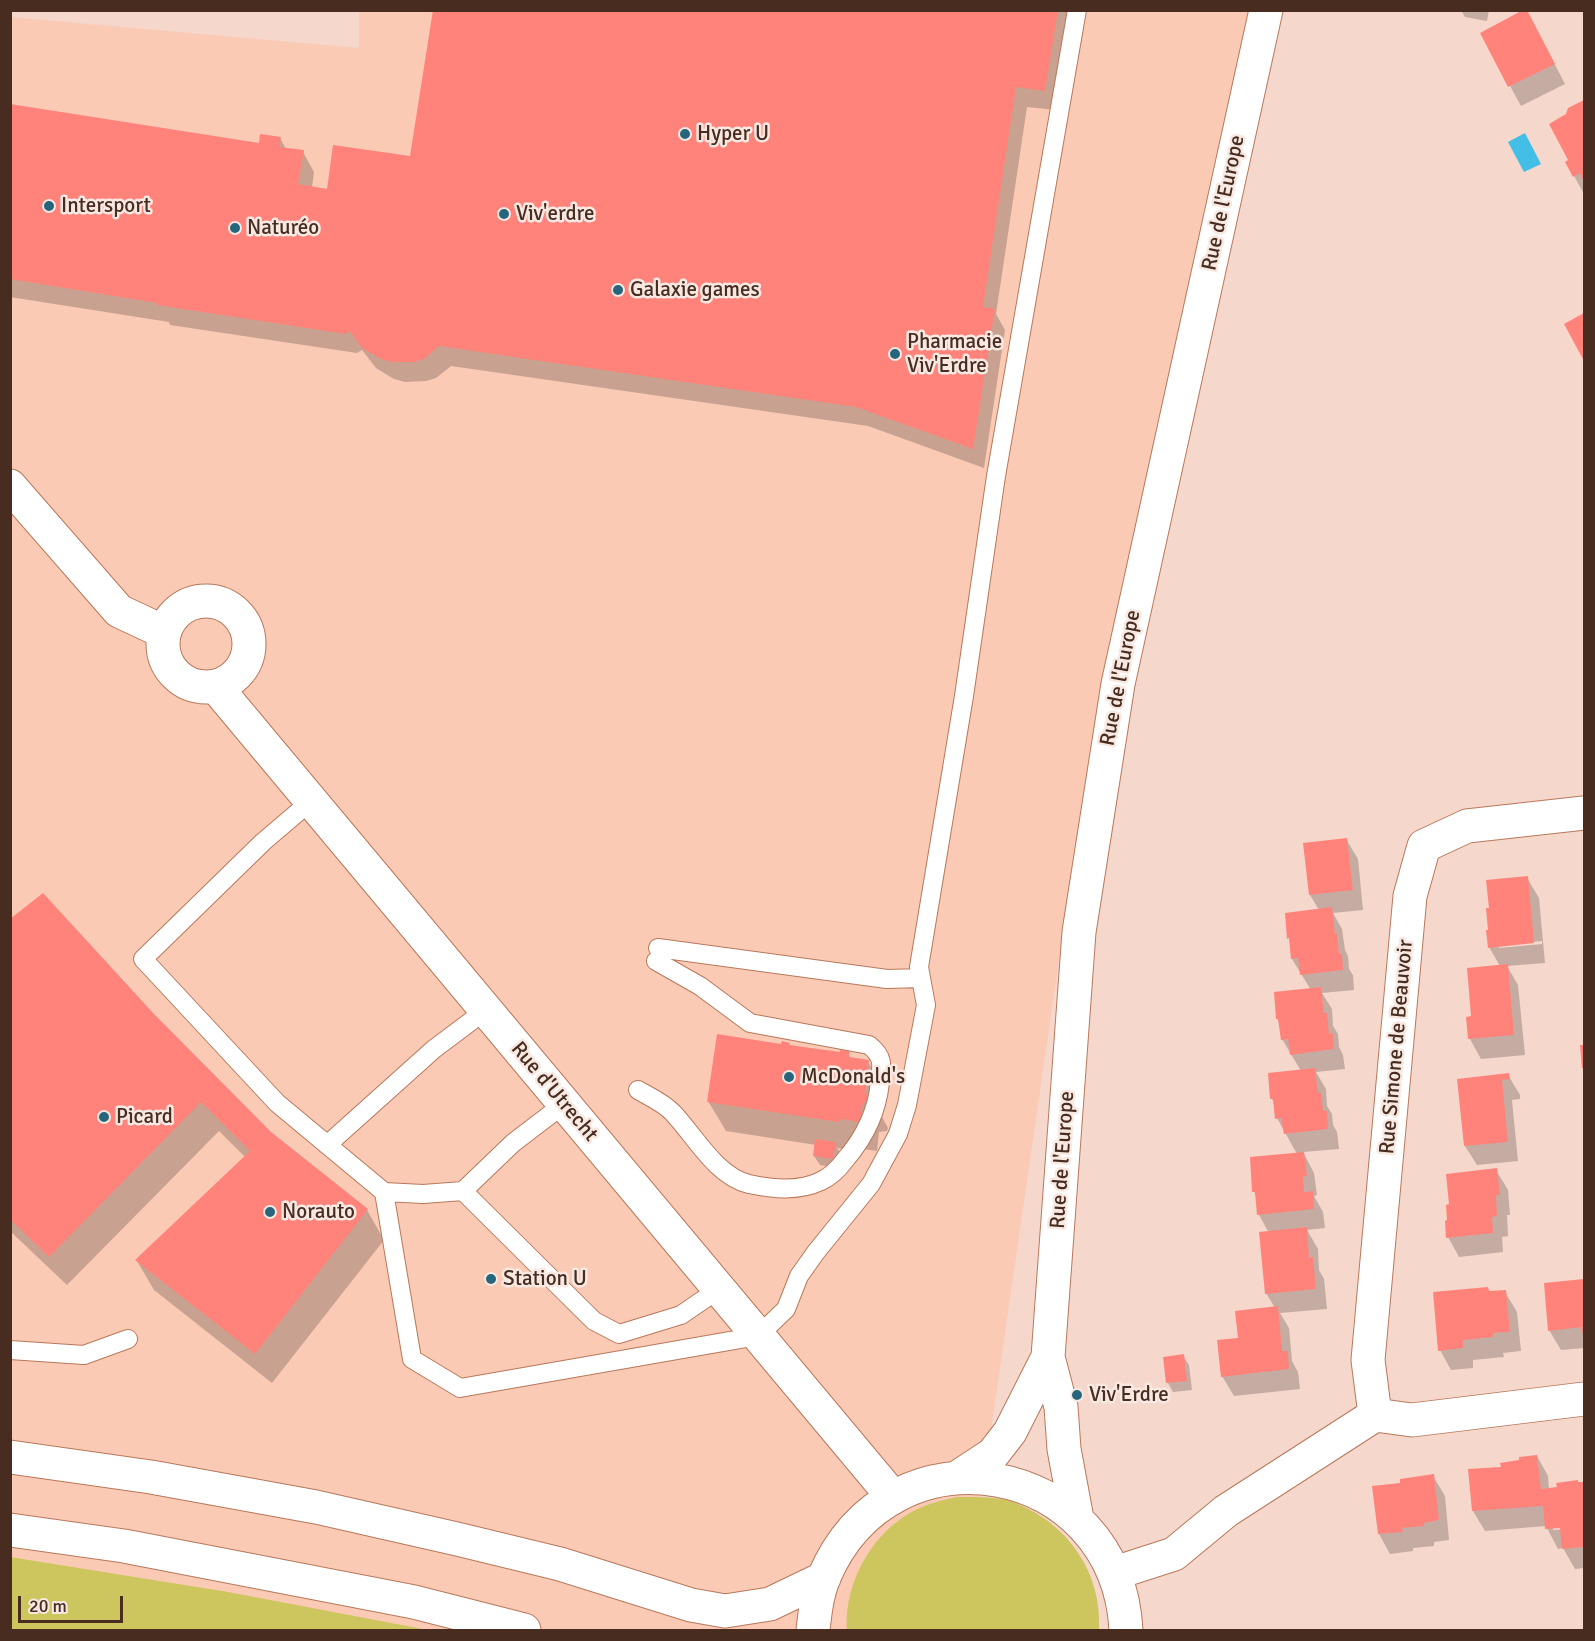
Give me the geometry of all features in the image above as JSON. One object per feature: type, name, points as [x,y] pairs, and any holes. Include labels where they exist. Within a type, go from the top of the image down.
[{"type":"street","name":"Rue de l'Europe","points":[[1077,1519],[1064,1449],[1061,1407],[1048,1357],[1079,932],[1116,695],[1266,10]]},
{"type":"street","points":[[10,486],[119,611],[164,632]]},
{"type":"street","points":[[204,601],[218,603],[230,609],[243,622],[248,635],[249,648],[245,662],[228,682],[216,687],[201,688],[186,683],[174,674],[166,662],[162,647],[164,632],[170,620],[179,610],[191,603],[204,601]]},
{"type":"street","name":"Rue d'Utrecht","points":[[216,687],[893,1497]]},
{"type":"street","name":"Rue Simone de Beauvoir","points":[[1375,1415],[1368,1360],[1410,896],[1424,846],[1467,826],[1584,813]]},
{"type":"street","name":"Rue de l'Europe","points":[[958,1478],[993,1454],[1010,1432],[1048,1357]]},
{"type":"street","points":[[1115,1573],[1174,1554],[1226,1511],[1375,1415],[1412,1419],[1584,1399]]},
{"type":"street","points":[[10,1457],[151,1477],[316,1507],[560,1564],[691,1605],[725,1611],[770,1604],[824,1578]]},
{"type":"street","points":[[813,1630],[816,1604],[824,1578],[838,1549],[872,1512],[893,1497],[914,1487],[958,1478],[990,1478],[1022,1485],[1051,1499],[1077,1519],[1099,1544],[1115,1573],[1123,1600],[1126,1630]]},
{"type":"street","points":[[10,1530],[124,1546],[414,1602],[524,1630]]},
{"type":"lane","points":[[384,1192],[412,1359],[460,1388],[758,1336],[786,1309],[800,1276],[816,1252],[871,1184],[898,1134],[907,1105],[926,1005],[919,967],[964,696],[996,476],[1077,10]]},
{"type":"lane","points":[[311,801],[263,842],[143,959],[277,1103],[384,1192],[423,1194],[463,1191],[513,1143],[564,1104]]},
{"type":"lane","points":[[639,1090],[671,1110],[722,1170],[739,1181],[781,1189],[803,1188],[823,1180],[840,1167],[869,1127],[878,1099],[882,1063],[878,1052],[869,1045],[750,1023],[657,955],[887,979],[921,978]]},
{"type":"lane","points":[[327,1145],[434,1049],[486,1010]]},
{"type":"lane","points":[[463,1191],[594,1322],[619,1334],[681,1315],[719,1289]]},
{"type":"lane","points":[[10,1350],[84,1355],[128,1339]]},
{"type":"shaded area","points":[[359,10],[1271,11],[1064,925],[962,1630],[11,1630],[10,17],[359,48]]},
{"type":"shaded area","points":[[957,1497],[1002,1499],[1035,1512],[1052,1524],[1079,1553],[1088,1571],[1095,1589],[1099,1630],[847,1630],[851,1591],[858,1572],[880,1538],[911,1512]]},
{"type":"shaded area","points":[[10,1557],[228,1592],[428,1630],[11,1630]]},
{"type":"water","points":[[1525,133],[1541,164],[1524,172],[1508,142]]},
{"type":"building","name":"Viv'erdre","points":[[433,10],[1058,10],[1045,91],[1016,87],[983,307],[995,309],[973,449],[856,407],[439,346],[424,359],[414,362],[392,362],[381,359],[362,348],[350,331],[346,334],[157,305],[157,303],[10,279],[10,104],[259,143],[260,134],[281,137],[279,147],[304,150],[298,184],[327,189],[333,145],[410,156]]},
{"type":"building","points":[[1527,10],[1555,64],[1508,87],[1480,33]]},
{"type":"building","points":[[1584,100],[1584,182],[1580,173],[1573,177],[1565,162],[1568,160],[1549,124],[1566,114],[1568,108]]},
{"type":"building","points":[[1584,313],[1584,361],[1564,324]]},
{"type":"building","points":[[1347,838],[1353,890],[1309,895],[1303,843]]},
{"type":"building","points":[[1528,876],[1534,943],[1488,948],[1486,908],[1489,908],[1486,880]]},
{"type":"building","points":[[43,893],[154,1014],[271,1132],[368,1209],[255,1354],[135,1260],[250,1151],[201,1102],[49,1257],[10,1219],[10,919]]},
{"type":"building","points":[[1332,907],[1343,970],[1300,975],[1298,958],[1291,959],[1285,913]]},
{"type":"building","points":[[1508,964],[1514,1035],[1468,1039],[1466,1017],[1471,1016],[1467,968]]},
{"type":"building","points":[[1321,987],[1324,1013],[1327,1013],[1329,1034],[1333,1033],[1334,1049],[1290,1055],[1288,1039],[1281,1040],[1278,1019],[1276,1019],[1274,992]]},
{"type":"building","name":"McDonald's","points":[[717,1034],[781,1044],[782,1041],[790,1043],[789,1045],[840,1052],[840,1050],[849,1051],[849,1057],[869,1060],[865,1094],[870,1095],[869,1103],[863,1102],[860,1122],[840,1119],[839,1122],[707,1102]]},
{"type":"building","points":[[1580,1045],[1584,1045],[1584,1068],[1582,1068]]},
{"type":"building","points":[[1315,1068],[1323,1111],[1327,1111],[1328,1129],[1284,1134],[1281,1118],[1275,1119],[1273,1099],[1270,1099],[1268,1073]]},
{"type":"building","points":[[1509,1073],[1510,1079],[1502,1080],[1508,1142],[1464,1146],[1457,1079]]},
{"type":"building","points":[[815,1139],[836,1142],[833,1159],[813,1156]]},
{"type":"building","points":[[1304,1152],[1307,1176],[1303,1176],[1304,1192],[1313,1191],[1314,1209],[1257,1215],[1255,1192],[1252,1192],[1250,1157]]},
{"type":"building","points":[[1497,1168],[1500,1195],[1496,1195],[1497,1216],[1492,1217],[1493,1233],[1446,1238],[1446,1205],[1449,1204],[1446,1174]]},
{"type":"building","points":[[1307,1227],[1309,1258],[1313,1257],[1316,1289],[1265,1294],[1259,1232]]},
{"type":"building","points":[[1584,1279],[1584,1332],[1582,1333],[1582,1327],[1548,1331],[1544,1283]]},
{"type":"building","points":[[1488,1287],[1489,1291],[1506,1290],[1510,1332],[1493,1333],[1493,1337],[1463,1340],[1463,1348],[1438,1351],[1433,1292]]},
{"type":"building","points":[[1278,1306],[1282,1351],[1288,1351],[1289,1369],[1221,1377],[1217,1340],[1238,1338],[1235,1311]]},
{"type":"building","points":[[1184,1354],[1187,1381],[1166,1383],[1163,1357]]},
{"type":"building","points":[[1537,1455],[1541,1489],[1557,1487],[1556,1483],[1578,1480],[1578,1482],[1584,1482],[1584,1547],[1562,1549],[1560,1528],[1545,1529],[1543,1506],[1472,1511],[1468,1469],[1501,1467],[1500,1463],[1519,1460],[1519,1457]]},
{"type":"building","points":[[1434,1474],[1439,1520],[1424,1523],[1424,1526],[1402,1528],[1403,1532],[1378,1534],[1372,1486],[1400,1483],[1400,1479]]},
{"type":"place","name":"Hyper U","points":[[685,134]]},
{"type":"place","name":"Intersport","points":[[49,206]]},
{"type":"place","name":"Viv'erdre","points":[[504,214]]},
{"type":"place","name":"Naturéo","points":[[235,228]]},
{"type":"place","name":"Galaxie games","points":[[618,290]]},
{"type":"place","name":"Pharmacie Viv'Erdre","points":[[895,354]]},
{"type":"place","name":"McDonald's","points":[[789,1077]]},
{"type":"place","name":"Picard","points":[[104,1117]]},
{"type":"place","name":"Norauto","points":[[270,1212]]},
{"type":"place","name":"Station U","points":[[491,1279]]},
{"type":"place","name":"Viv'Erdre","points":[[1077,1395]]}]
